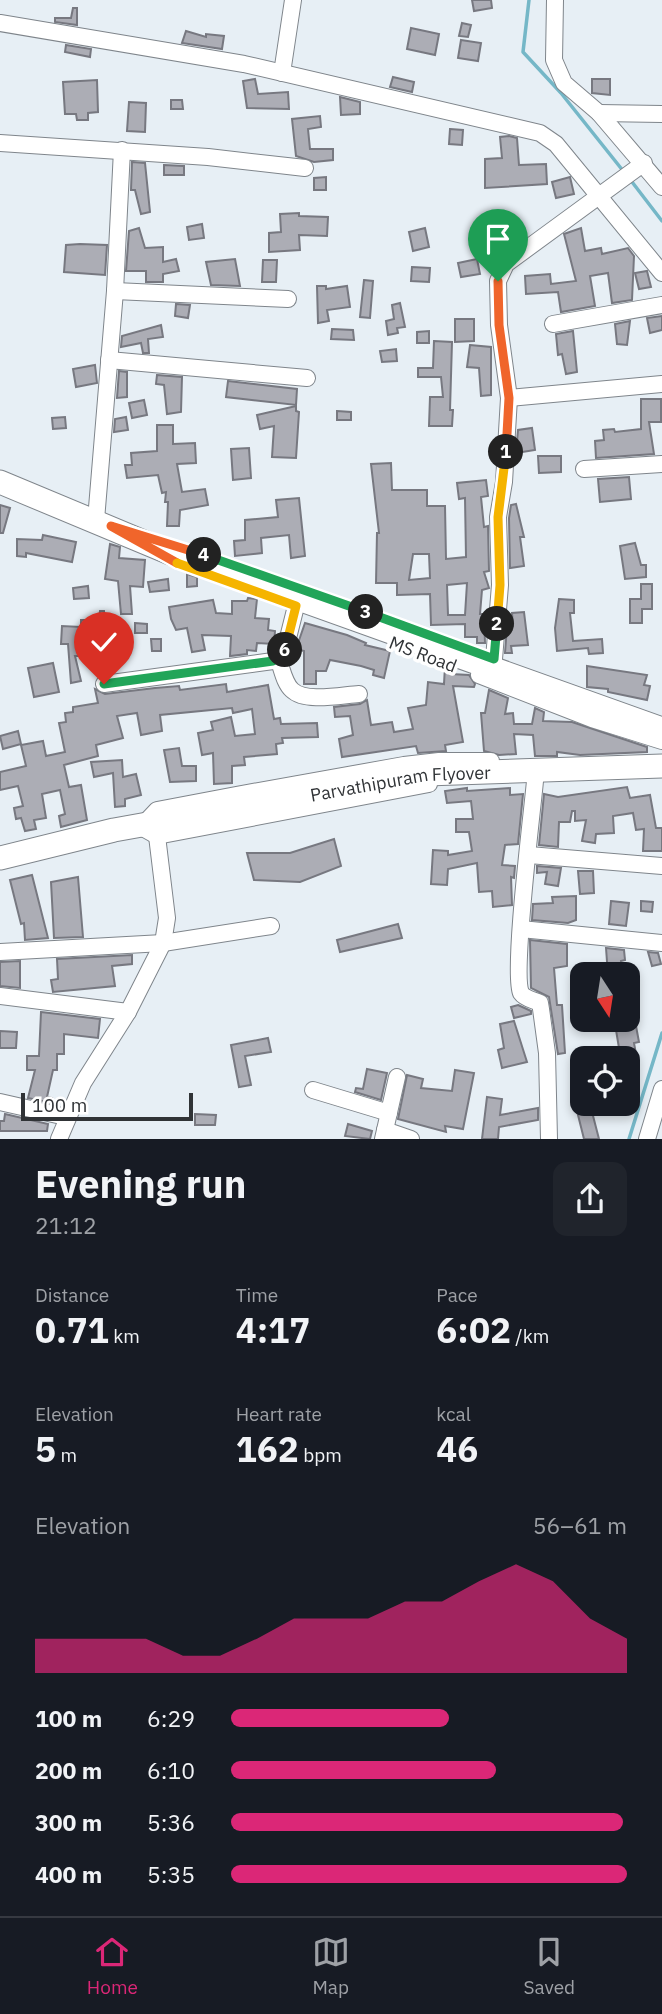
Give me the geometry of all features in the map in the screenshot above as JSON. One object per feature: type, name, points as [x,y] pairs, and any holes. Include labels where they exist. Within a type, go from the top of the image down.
[{"type":"highway","points":[[0,482],[104,523],[170,553],[662,729]]},
{"type":"highway","name":"Parvathipuram Flyover","points":[[149,831],[268,801],[426,774],[662,766]]},
{"type":"highway","points":[[0,858],[114,830],[149,831]]},
{"type":"highway","points":[[0,870],[149,831]]},
{"type":"street","points":[[282,73],[292,0]]},
{"type":"street","points":[[555,0],[554,60],[564,83],[599,113],[638,167],[662,187]]},
{"type":"street","points":[[0,23],[282,73],[540,134],[556,144],[662,273]]},
{"type":"street","points":[[599,113],[662,114]]},
{"type":"street","points":[[1,143],[122,150],[304,169]]},
{"type":"street","points":[[122,150],[109,360],[104,523],[293,586],[662,722]]},
{"type":"street","points":[[494,659],[500,585],[498,517],[504,482],[509,398],[499,325],[499,274],[506,264],[638,167]]},
{"type":"street","points":[[115,291],[288,299]]},
{"type":"street","points":[[553,324],[662,305]]},
{"type":"street","points":[[109,360],[307,378]]},
{"type":"street","points":[[509,398],[662,384]]},
{"type":"street","points":[[584,469],[662,464]]},
{"type":"street","name":"MS Road","points":[[104,523],[162,557],[592,719],[662,741]]},
{"type":"street","points":[[104,684],[278,659],[285,650],[296,606]]},
{"type":"street","points":[[278,659],[289,688],[295,693],[359,694]]},
{"type":"street","points":[[59,1139],[66,1117],[128,1012],[163,943],[167,918],[149,831],[157,810],[439,761],[640,761],[662,758]]},
{"type":"street","points":[[149,831],[431,784],[662,775]]},
{"type":"street","points":[[535,781],[521,929],[520,989],[527,998],[540,1003],[547,1053],[549,1139]]},
{"type":"street","points":[[528,855],[662,866]]},
{"type":"street","points":[[0,953],[163,943],[271,926]]},
{"type":"street","points":[[521,929],[662,943]]},
{"type":"street","points":[[0,996],[128,1012]]},
{"type":"street","points":[[397,1077],[384,1134],[411,1139]]},
{"type":"street","points":[[313,1090],[389,1113]]},
{"type":"street","points":[[647,1139],[661,1094]]},
{"type":"street","points":[[0,1102],[66,1117]]},
{"type":"building","points":[[472,0],[491,0],[492,8],[474,11]]},
{"type":"building","points":[[73,8],[77,8],[77,25],[55,22],[55,18],[71,18]]},
{"type":"building","points":[[462,23],[471,25],[468,37],[459,36]]},
{"type":"building","points":[[411,28],[439,34],[435,55],[407,49]]},
{"type":"building","points":[[186,31],[206,37],[206,34],[224,36],[222,49],[182,43]]},
{"type":"building","points":[[461,40],[481,43],[478,61],[458,58]]},
{"type":"building","points":[[66,45],[91,49],[90,57],[65,52]]},
{"type":"building","points":[[393,77],[414,82],[412,92],[390,87]]},
{"type":"building","points":[[255,79],[258,94],[288,92],[289,109],[247,108],[243,81]]},
{"type":"building","points":[[592,79],[610,79],[610,95],[592,93]]},
{"type":"building","points":[[97,80],[98,112],[88,113],[88,120],[77,120],[76,114],[65,114],[63,82]]},
{"type":"building","points":[[340,97],[360,102],[360,114],[341,115]]},
{"type":"building","points":[[171,100],[182,100],[183,109],[171,109]]},
{"type":"building","points":[[129,102],[146,103],[145,132],[127,131]]},
{"type":"building","points":[[320,116],[321,127],[308,129],[310,149],[333,149],[333,160],[314,162],[296,156],[292,119]]},
{"type":"building","points":[[450,129],[463,130],[462,145],[449,144]]},
{"type":"building","points":[[500,137],[517,138],[519,165],[546,164],[547,184],[485,188],[485,159],[502,158]]},
{"type":"building","points":[[132,162],[145,163],[150,212],[141,214],[135,190],[131,190]]},
{"type":"building","points":[[164,165],[184,166],[184,175],[164,175]]},
{"type":"building","points":[[326,177],[326,190],[314,190],[314,178]]},
{"type":"building","points":[[570,177],[574,194],[556,198],[552,182]]},
{"type":"building","points":[[299,213],[299,216],[328,217],[327,236],[299,235],[300,250],[269,252],[269,233],[281,232],[280,214]]},
{"type":"building","points":[[202,224],[204,238],[189,240],[187,227]]},
{"type":"building","points":[[139,228],[145,248],[163,247],[163,262],[176,259],[179,271],[163,274],[163,282],[146,282],[146,271],[126,271],[129,231]]},
{"type":"building","points":[[425,228],[429,247],[413,251],[409,232]]},
{"type":"building","points":[[581,228],[585,251],[601,248],[602,254],[628,248],[634,256],[632,300],[612,303],[608,273],[590,276],[595,306],[561,312],[558,292],[526,294],[525,276],[550,274],[551,284],[576,281],[564,234]]},
{"type":"building","points":[[66,245],[107,245],[105,275],[64,272]]},
{"type":"building","points":[[235,259],[240,286],[211,285],[206,262]]},
{"type":"building","points":[[477,259],[480,274],[461,277],[458,263]]},
{"type":"building","points":[[263,260],[277,260],[276,282],[262,282]]},
{"type":"building","points":[[412,267],[430,268],[429,282],[411,281]]},
{"type":"building","points":[[647,271],[651,287],[639,289],[635,273]]},
{"type":"building","points":[[364,280],[373,281],[370,318],[360,317]]},
{"type":"building","points":[[317,286],[326,286],[326,289],[347,286],[350,307],[327,310],[329,321],[318,323]]},
{"type":"building","points":[[400,303],[405,327],[397,328],[398,333],[388,335],[386,321],[394,319],[392,305]]},
{"type":"building","points":[[176,304],[190,305],[188,318],[175,316]]},
{"type":"building","points":[[662,316],[662,330],[650,333],[647,318]]},
{"type":"building","points":[[455,319],[474,319],[474,341],[455,342]]},
{"type":"building","points":[[630,321],[627,345],[617,344],[615,324]]},
{"type":"building","points":[[161,325],[163,337],[148,339],[149,353],[143,353],[141,343],[121,347],[122,336]]},
{"type":"building","points":[[332,329],[353,330],[354,340],[331,339]]},
{"type":"building","points":[[429,331],[429,343],[417,343],[417,332]]},
{"type":"building","points":[[573,331],[577,372],[566,374],[562,354],[558,355],[556,334]]},
{"type":"building","points":[[434,341],[452,342],[452,426],[429,426],[430,397],[443,397],[441,377],[418,377],[418,368],[433,368]]},
{"type":"building","points":[[470,345],[491,347],[491,395],[481,396],[479,368],[467,367]]},
{"type":"building","points":[[396,349],[397,361],[382,362],[380,351]]},
{"type":"building","points":[[95,365],[97,383],[76,387],[73,369]]},
{"type":"building","points":[[119,371],[127,372],[127,397],[117,398]]},
{"type":"building","points":[[157,375],[182,377],[181,412],[167,414],[164,385],[156,384]]},
{"type":"building","points":[[228,381],[297,389],[296,405],[226,397]]},
{"type":"building","points":[[641,399],[661,399],[661,422],[649,422],[654,454],[596,458],[595,441],[604,440],[603,430],[614,429],[615,432],[641,429]]},
{"type":"building","points":[[144,400],[147,415],[132,418],[129,403]]},
{"type":"building","points":[[296,406],[296,411],[299,412],[296,458],[272,457],[274,426],[260,429],[257,415]]},
{"type":"building","points":[[337,411],[351,412],[351,420],[337,420]]},
{"type":"building","points":[[65,417],[66,428],[53,429],[52,418]]},
{"type":"building","points":[[126,417],[128,430],[114,432],[115,419]]},
{"type":"building","points":[[157,425],[173,425],[173,444],[195,443],[196,463],[177,464],[182,492],[205,489],[208,505],[180,510],[179,526],[167,526],[168,502],[165,502],[166,492],[162,493],[158,475],[127,478],[125,465],[132,465],[131,453],[157,451]]},
{"type":"building","points":[[532,428],[535,450],[516,453],[518,430]]},
{"type":"building","points":[[249,448],[251,478],[233,480],[231,449]]},
{"type":"building","points":[[538,456],[561,456],[561,472],[539,473]]},
{"type":"building","points":[[391,463],[392,490],[427,490],[427,506],[445,506],[446,559],[466,557],[465,498],[459,499],[457,483],[486,480],[488,496],[481,497],[484,527],[488,526],[489,571],[484,572],[489,588],[482,590],[480,614],[484,614],[485,643],[477,643],[477,637],[465,637],[465,624],[431,625],[430,594],[397,595],[397,583],[376,583],[379,533],[371,464]],"holes":[[[413,554],[429,554],[430,578],[409,580]],[[467,583],[465,615],[448,615],[447,585]]]},
{"type":"building","points":[[629,477],[631,499],[600,502],[598,479]]},
{"type":"building","points":[[299,498],[305,556],[291,558],[289,535],[261,538],[262,553],[235,556],[234,541],[245,540],[245,520],[278,517],[276,500]]},
{"type":"building","points":[[516,504],[524,537],[520,537],[524,566],[510,568],[509,518],[511,505]]},
{"type":"building","points":[[0,505],[10,508],[3,533],[0,533]]},
{"type":"building","points":[[43,535],[76,542],[72,562],[26,553],[26,557],[17,556],[17,539],[42,540]]},
{"type":"building","points":[[635,543],[641,565],[646,565],[646,577],[625,579],[620,546]]},
{"type":"building","points":[[110,544],[120,547],[119,558],[145,560],[143,587],[130,586],[132,614],[121,614],[118,581],[105,579]]},
{"type":"building","points":[[187,574],[197,577],[197,586],[187,587]]},
{"type":"building","points":[[168,579],[169,590],[150,592],[148,582]]},
{"type":"building","points":[[641,584],[652,584],[652,609],[642,609],[642,623],[630,623],[630,599],[641,599]]},
{"type":"building","points":[[88,586],[89,598],[74,599],[73,588]]},
{"type":"building","points":[[248,598],[257,599],[255,618],[269,619],[268,630],[275,631],[274,644],[257,643],[256,651],[247,650],[247,654],[230,656],[231,636],[202,635],[205,650],[192,652],[187,628],[176,630],[171,619],[169,607],[213,600],[216,613],[232,614],[232,601],[247,601]]},
{"type":"building","points":[[559,599],[574,600],[574,613],[570,613],[573,641],[602,639],[603,653],[589,654],[588,648],[557,651],[555,628]]},
{"type":"building","points":[[100,611],[104,611],[106,644],[95,644]]},
{"type":"building","points":[[524,612],[528,645],[511,646],[512,653],[505,653],[507,627],[513,626],[512,613]]},
{"type":"building","points":[[81,620],[91,620],[93,645],[80,646],[81,656],[75,656],[81,681],[71,683],[68,644],[61,644],[62,626],[81,627]]},
{"type":"building","points":[[135,623],[147,624],[147,633],[135,633]]},
{"type":"building","points":[[305,623],[347,635],[366,643],[365,645],[390,651],[384,678],[373,675],[374,670],[330,660],[326,671],[316,671],[316,684],[304,684],[304,651],[296,649]]},
{"type":"building","points":[[151,639],[161,639],[161,651],[152,651]]},
{"type":"building","points":[[53,663],[59,692],[34,697],[28,668]]},
{"type":"building","points":[[445,666],[450,668],[451,674],[469,675],[475,684],[474,687],[453,686],[463,742],[445,745],[446,751],[418,753],[416,746],[342,757],[339,739],[353,735],[350,716],[335,717],[334,707],[360,704],[367,700],[371,725],[392,722],[394,732],[413,729],[408,708],[426,705],[428,682],[444,684]]},
{"type":"building","points":[[587,666],[647,675],[644,685],[650,686],[647,700],[608,692],[608,689],[587,687]]},
{"type":"building","points":[[226,684],[227,692],[268,685],[274,719],[280,718],[281,724],[317,723],[318,737],[282,738],[283,743],[276,744],[277,754],[244,757],[245,765],[232,766],[232,783],[214,784],[213,753],[202,755],[198,733],[213,730],[211,722],[231,717],[235,736],[255,734],[252,709],[233,713],[232,708],[160,715],[162,731],[141,735],[137,713],[117,716],[123,738],[96,745],[98,756],[64,765],[69,787],[81,785],[87,820],[61,827],[59,816],[65,814],[60,790],[42,794],[46,818],[34,820],[36,829],[25,831],[21,818],[16,819],[14,808],[23,806],[18,786],[0,790],[0,772],[26,766],[21,745],[43,741],[46,756],[65,752],[59,723],[66,722],[65,713],[73,712],[73,707],[98,703],[95,689],[105,694],[179,686],[180,690]]},
{"type":"building","points":[[489,690],[508,698],[505,714],[513,713],[514,724],[532,724],[535,708],[544,712],[543,721],[572,722],[647,747],[647,752],[580,755],[557,752],[557,756],[535,756],[533,735],[514,734],[516,754],[499,755],[484,751],[481,713],[485,713]]},
{"type":"building","points":[[18,731],[21,744],[3,749],[0,736]]},
{"type":"building","points":[[179,748],[182,766],[196,766],[196,781],[170,782],[164,750]]},
{"type":"building","points":[[122,760],[123,777],[136,774],[141,795],[125,799],[125,806],[115,807],[113,773],[94,777],[91,762]]},
{"type":"building","points":[[627,787],[630,798],[650,795],[656,828],[662,828],[662,851],[643,851],[644,829],[636,830],[633,813],[613,816],[614,833],[596,834],[595,843],[582,841],[586,820],[575,821],[575,811],[572,811],[570,822],[559,822],[558,847],[539,845],[544,794],[558,797]]},
{"type":"building","points":[[467,788],[467,791],[510,788],[510,795],[523,794],[518,844],[505,845],[502,865],[515,866],[514,878],[511,877],[512,905],[493,907],[492,891],[479,892],[477,863],[448,869],[447,885],[431,884],[433,850],[448,851],[448,855],[472,851],[469,832],[456,832],[456,819],[473,819],[471,801],[447,803],[445,791]]},
{"type":"building","points":[[334,839],[341,866],[300,882],[254,880],[247,853],[290,853]]},
{"type":"building","points":[[537,866],[561,868],[558,886],[545,884],[547,872],[537,873]]},
{"type":"building","points":[[578,871],[593,871],[594,893],[580,894]]},
{"type":"building","points":[[32,875],[48,938],[25,940],[24,923],[21,924],[10,880]]},
{"type":"building","points":[[78,877],[83,937],[54,938],[51,882]]},
{"type":"building","points":[[576,896],[576,920],[568,923],[532,920],[533,904],[553,903],[552,897]]},
{"type":"building","points":[[611,901],[629,903],[626,926],[609,924]]},
{"type":"building","points":[[641,901],[653,902],[652,912],[641,911]]},
{"type":"building","points":[[398,924],[402,938],[340,952],[337,940]]},
{"type":"building","points":[[530,940],[567,944],[567,966],[554,968],[557,1005],[562,1005],[565,1053],[558,1054],[549,997],[531,988]]},
{"type":"building","points":[[606,948],[624,950],[625,960],[607,962]]},
{"type":"building","points":[[648,952],[658,953],[661,964],[652,966]]},
{"type":"building","points":[[132,955],[132,964],[112,966],[115,986],[53,992],[51,980],[58,979],[57,959]]},
{"type":"building","points":[[20,961],[20,988],[0,986],[0,962]]},
{"type":"building","points":[[518,1005],[531,1011],[531,1014],[514,1018],[511,1007]]},
{"type":"building","points":[[41,1012],[100,1019],[98,1038],[64,1034],[64,1054],[57,1054],[57,1070],[53,1070],[47,1097],[52,1098],[51,1103],[28,1098],[35,1070],[27,1070],[27,1056],[39,1056]]},
{"type":"building","points":[[514,1021],[527,1062],[502,1068],[498,1050],[504,1048],[500,1024]]},
{"type":"building","points":[[0,1031],[17,1032],[16,1048],[0,1048]]},
{"type":"building","points":[[616,1032],[637,1032],[639,1042],[634,1043],[635,1046],[619,1046]]},
{"type":"building","points":[[268,1038],[271,1052],[245,1056],[251,1085],[239,1087],[231,1045]]},
{"type":"building","points":[[367,1069],[387,1073],[381,1100],[355,1092],[356,1088],[363,1089]]},
{"type":"building","points":[[455,1070],[474,1073],[463,1129],[445,1126],[446,1132],[398,1119],[407,1075],[423,1079],[421,1088],[452,1091]]},
{"type":"building","points":[[487,1097],[502,1099],[500,1115],[538,1108],[538,1120],[499,1127],[498,1139],[482,1139]]},
{"type":"building","points":[[5,1114],[48,1124],[47,1131],[0,1131],[0,1121],[4,1121]]},
{"type":"building","points":[[195,1114],[216,1115],[215,1125],[195,1125]]},
{"type":"building","points":[[578,1116],[593,1116],[599,1139],[584,1139]]},
{"type":"building","points":[[348,1124],[372,1131],[370,1139],[345,1136]]},
{"type":"waterway","points":[[529,0],[523,52],[561,93],[624,172]]},
{"type":"waterway","points":[[629,178],[662,221]]},
{"type":"waterway","points":[[629,1139],[662,1033]]},
{"type":"route","points":[[104,684],[278,659],[285,650],[296,606],[162,557],[111,526],[293,586],[494,659],[500,585],[498,517],[504,482],[509,398],[499,325],[498,281]]}]
